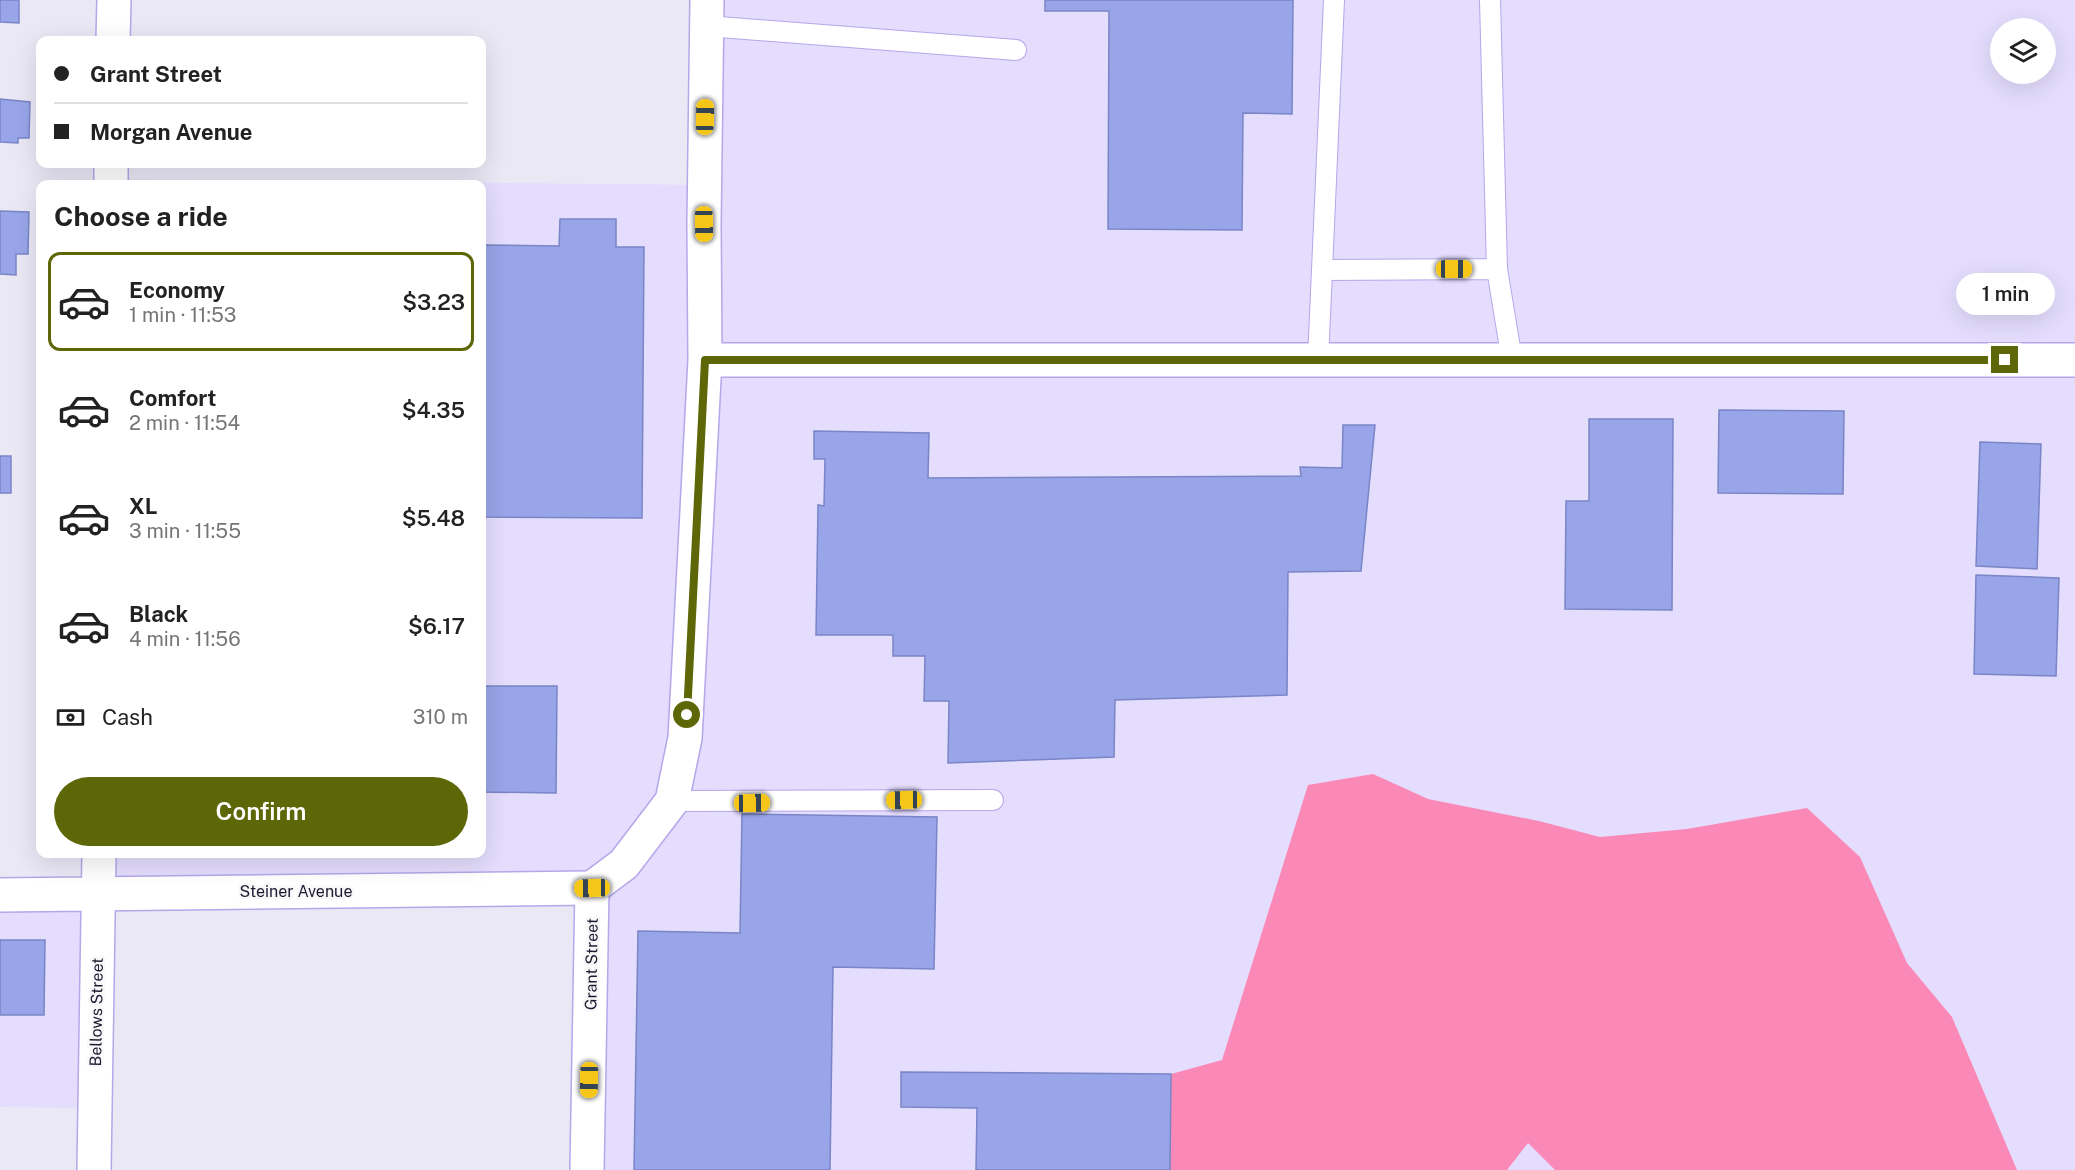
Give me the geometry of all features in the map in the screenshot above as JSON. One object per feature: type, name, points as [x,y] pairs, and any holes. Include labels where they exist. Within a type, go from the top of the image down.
[{"type":"street","points":[[113,36],[114,0]]},
{"type":"street","points":[[592,888],[624,864],[672,801],[685,738],[705,360],[707,13]]},
{"type":"street","points":[[705,360],[2075,360]]},
{"type":"street","name":"Bellows Street","points":[[94,1170],[99,858]]},
{"type":"street","name":"Steiner Avenue","points":[[0,895],[592,888]]},
{"type":"street","name":"Grant Street","points":[[587,1170],[592,888]]},
{"type":"lane","points":[[1318,360],[1334,0]]},
{"type":"lane","points":[[1490,0],[1497,269],[1512,360]]},
{"type":"lane","points":[[707,13],[1016,50]]},
{"type":"lane","points":[[1322,270],[1497,269]]},
{"type":"lane","points":[[672,801],[993,800]]},
{"type":"shaded area","points":[[707,0],[2075,0],[2075,1170],[587,1170],[592,889],[98,893],[99,858],[486,858],[486,183],[704,185]]},
{"type":"shaded area","points":[[111,179],[210,180],[111,180]]},
{"type":"shaded area","points":[[1373,774],[1428,799],[1539,821],[1600,837],[1687,829],[1807,808],[1860,857],[1907,963],[1952,1017],[2017,1170],[1555,1170],[1528,1143],[1507,1170],[1170,1170],[1171,1074],[1222,1060],[1308,785]]},
{"type":"shaded area","points":[[98,893],[95,1108],[0,1107],[0,895]]},
{"type":"building","points":[[0,0],[19,0],[19,23],[0,22]]},
{"type":"building","points":[[1045,0],[1293,0],[1292,114],[1243,113],[1242,230],[1108,229],[1109,11],[1045,11]]},
{"type":"building","points":[[0,99],[30,102],[29,138],[18,138],[18,143],[0,142]]},
{"type":"building","points":[[0,211],[29,212],[28,254],[16,254],[16,275],[0,274]]},
{"type":"building","points":[[560,219],[616,219],[616,247],[644,247],[642,518],[486,517],[486,245],[559,246]]},
{"type":"building","points":[[1719,410],[1844,411],[1843,494],[1718,493]]},
{"type":"building","points":[[1589,419],[1673,419],[1672,610],[1565,609],[1566,501],[1589,501]]},
{"type":"building","points":[[1343,425],[1375,425],[1361,571],[1288,572],[1287,695],[1115,700],[1114,757],[948,763],[949,701],[924,701],[925,656],[893,656],[893,635],[816,635],[818,505],[824,506],[825,459],[814,459],[814,431],[929,433],[928,478],[1301,476],[1300,467],[1342,468]]},
{"type":"building","points":[[1980,442],[2041,444],[2037,569],[1976,566]]},
{"type":"building","points":[[0,456],[11,456],[11,493],[0,493]]},
{"type":"building","points":[[1976,575],[2059,578],[2056,676],[1974,674]]},
{"type":"building","points":[[486,686],[557,686],[556,793],[486,792]]},
{"type":"building","points":[[742,814],[937,817],[934,969],[833,967],[830,1170],[634,1170],[638,931],[740,933]]},
{"type":"building","points":[[0,940],[45,940],[44,1015],[0,1015]]},
{"type":"building","points":[[901,1072],[1171,1074],[1170,1170],[976,1170],[977,1108],[901,1107]]},
{"type":"route","points":[[687,715],[705,360],[2005,360]]}]
